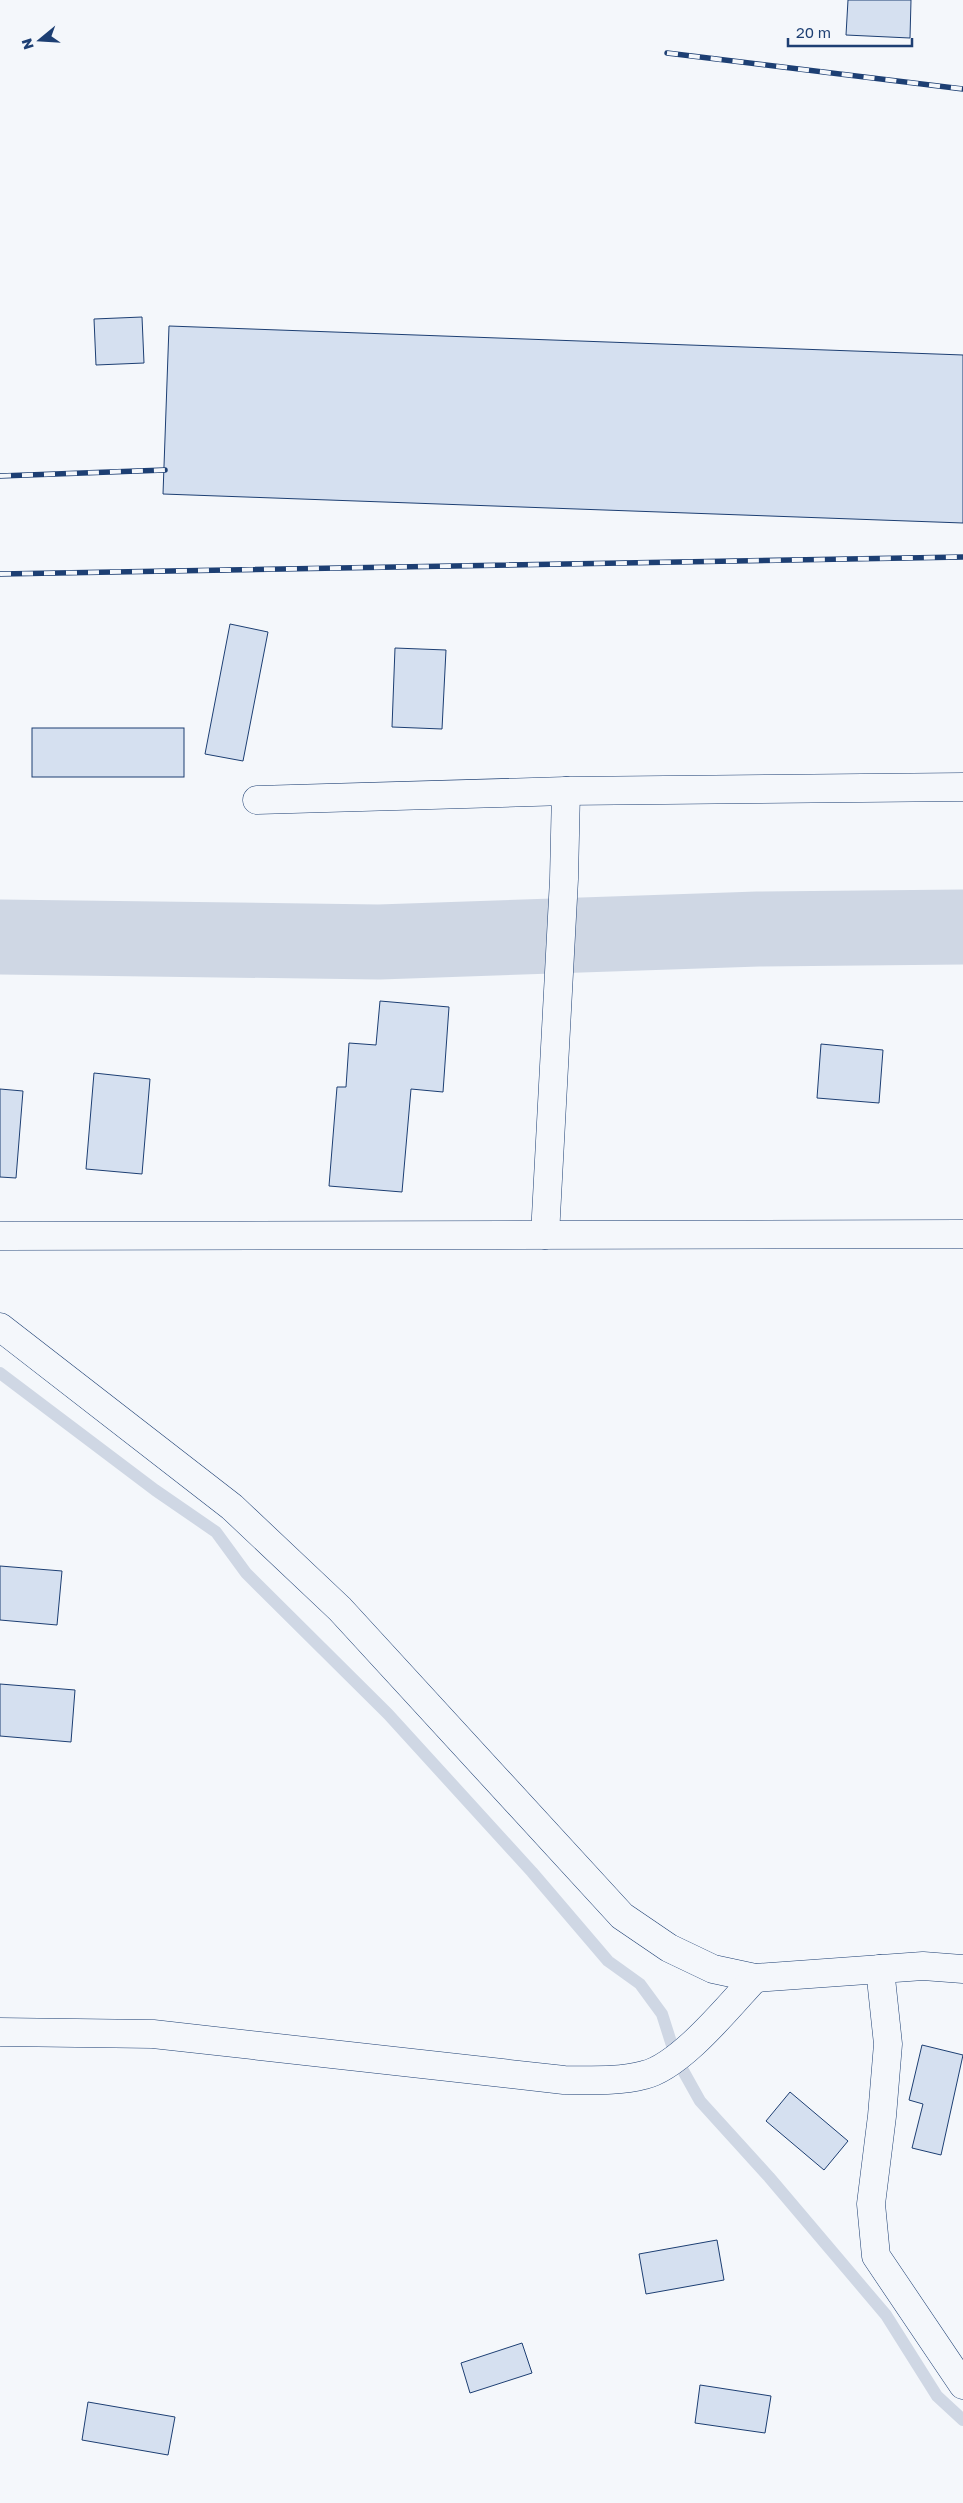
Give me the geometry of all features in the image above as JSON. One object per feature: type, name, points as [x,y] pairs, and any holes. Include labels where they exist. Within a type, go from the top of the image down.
[{"type":"street","points":[[257,800],[566,791],[963,787]]},
{"type":"street","points":[[545,1235],[560,964],[566,791]]},
{"type":"street","points":[[0,1236],[963,1234]]},
{"type":"street","points":[[0,1327],[232,1507],[340,1609],[622,1916],[669,1948],[713,1969],[755,1978],[923,1966],[963,1969]]},
{"type":"street","points":[[880,1969],[888,2044],[882,2116],[871,2204],[876,2256],[963,2385]]},
{"type":"street","points":[[0,2032],[153,2034],[564,2080],[614,2080],[646,2075],[676,2058],[755,1978]]},
{"type":"building","points":[[848,0],[911,0],[910,38],[846,35]]},
{"type":"building","points":[[142,317],[144,363],[96,365],[94,319]]},
{"type":"building","points":[[169,326],[963,355],[963,523],[163,494]]},
{"type":"building","points":[[230,624],[268,632],[243,761],[205,754]]},
{"type":"building","points":[[395,648],[446,650],[442,729],[392,727]]},
{"type":"building","points":[[32,728],[184,728],[184,777],[32,777]]},
{"type":"building","points":[[380,1001],[449,1007],[443,1092],[411,1089],[402,1192],[329,1186],[337,1087],[346,1087],[349,1043],[376,1045]]},
{"type":"building","points":[[821,1044],[883,1050],[879,1103],[817,1098]]},
{"type":"building","points":[[94,1073],[150,1079],[142,1174],[86,1169]]},
{"type":"building","points":[[0,1089],[23,1091],[16,1178],[0,1177]]},
{"type":"building","points":[[0,1566],[62,1571],[57,1625],[0,1620]]},
{"type":"building","points":[[0,1684],[75,1690],[71,1742],[0,1736]]},
{"type":"building","points":[[922,2045],[963,2055],[941,2155],[912,2148],[923,2104],[909,2100]]},
{"type":"building","points":[[790,2092],[848,2141],[824,2170],[766,2121]]},
{"type":"building","points":[[717,2240],[724,2280],[646,2294],[639,2254]]},
{"type":"building","points":[[522,2343],[532,2373],[470,2393],[461,2363]]},
{"type":"building","points":[[700,2385],[771,2396],[765,2433],[695,2423]]},
{"type":"building","points":[[88,2402],[175,2417],[168,2455],[82,2440]]},
{"type":"waterway","points":[[0,937],[379,942],[758,929],[963,927]]},
{"type":"waterway","points":[[0,1373],[155,1490],[216,1532],[246,1573],[388,1714],[532,1872],[608,1961],[640,1984],[662,2014],[676,2058],[700,2101],[769,2177],[886,2315],[937,2396],[963,2420]]},
{"type":"railway","points":[[667,53],[963,89]]},
{"type":"railway","points":[[0,476],[165,470]]},
{"type":"railway","points":[[0,574],[963,557]]}]
